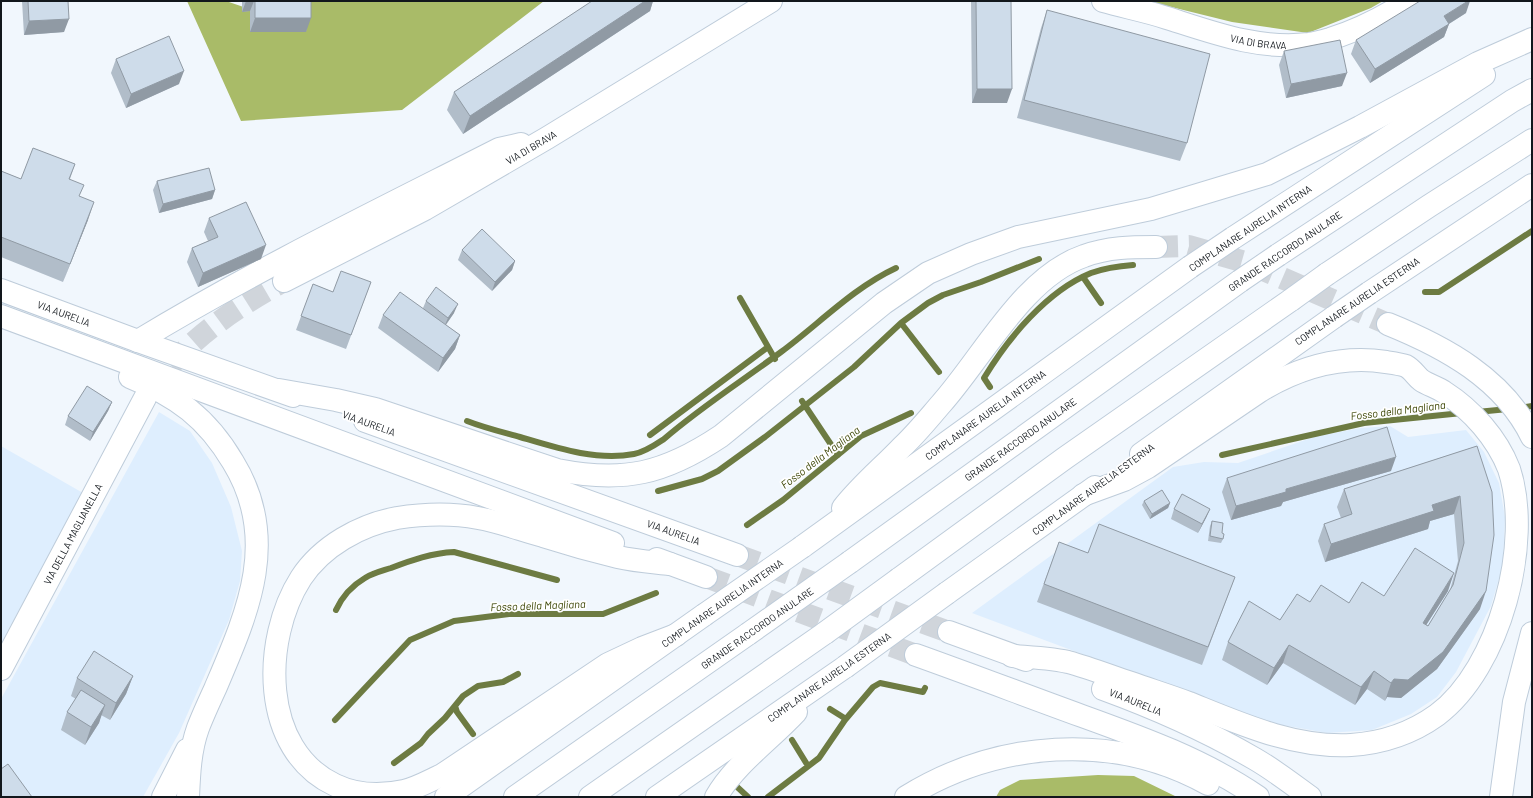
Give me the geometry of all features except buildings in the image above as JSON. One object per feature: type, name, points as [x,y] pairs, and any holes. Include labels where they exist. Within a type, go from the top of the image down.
[{"type":"main road","name":"VIA DI BRAVA","points":[[284,281],[425,209],[547,138],[771,1]]},
{"type":"main road","name":"VIA DI BRAVA","points":[[1103,1],[1160,16],[1238,40],[1280,46],[1311,44],[1337,37],[1362,28],[1409,1]]},
{"type":"main road","points":[[279,390],[368,407],[557,470],[578,474],[606,476],[643,473],[678,461],[720,436],[884,303],[928,273],[971,254],[1018,237],[1151,209],[1267,174],[1360,127],[1478,63],[1532,39]]},
{"type":"main road","name":"COMPLANARE AURELIA INTERNA","points":[[446,797],[829,528],[1190,267],[1532,44]]},
{"type":"main road","name":"GRANDE RACCORDO ANULARE","points":[[515,797],[850,562],[1240,280],[1532,90]]},
{"type":"main road","points":[[138,341],[205,301],[294,253],[499,149],[547,138]]},
{"type":"main road","points":[[590,797],[899,580],[1065,458],[1327,274],[1532,140]]},
{"type":"main road","name":"COMPLANARE AURELIA ESTERNA","points":[[657,797],[845,667],[1369,292],[1532,185]]},
{"type":"main road","points":[[829,528],[853,495],[903,446],[946,399],[1004,323],[1024,299],[1041,282],[1061,267],[1085,256],[1115,248],[1156,247]]},
{"type":"main road","name":"VIA AURELIA","points":[[1,290],[138,341],[279,390],[737,555]]},
{"type":"main road","points":[[1,316],[706,577]]},
{"type":"main road","points":[[1,321],[30,337],[140,382],[177,401],[200,419],[214,434],[227,452],[245,484],[252,504],[257,534],[256,568],[254,584],[249,602],[239,631],[198,729],[163,797]]},
{"type":"main road","points":[[1388,324],[1433,344],[1472,367],[1505,397],[1530,433]]},
{"type":"main road","points":[[1012,656],[1048,659],[1087,667],[1188,703],[1230,720],[1300,741],[1334,745],[1353,745],[1381,741],[1405,733],[1436,716],[1466,686],[1478,668],[1491,642],[1505,608],[1512,585],[1516,564],[1520,522],[1518,499],[1509,469],[1498,447],[1486,430],[1460,404],[1443,391],[1421,379],[1408,366],[1371,360],[1331,362],[1310,367],[1278,381],[1260,391],[1148,467],[1124,480],[1083,496]]},
{"type":"main road","name":"VIA DELLA MAGLIANELLA","points":[[1,669],[145,398]]},
{"type":"main road","points":[[670,564],[646,562],[618,557],[477,517],[450,515],[412,516],[396,518],[378,523],[346,537],[336,544],[324,553],[302,578],[283,619],[279,636],[276,654],[276,700],[283,728],[288,740],[311,770],[328,782],[354,792],[387,794],[404,791],[442,775],[608,664],[642,648],[676,635]]},
{"type":"main road","name":"VIA AURELIA","points":[[949,632],[1133,700],[1196,728],[1255,759],[1310,797]]},
{"type":"main road","points":[[1501,797],[1514,702],[1532,633]]},
{"type":"main road","points":[[916,655],[1124,731],[1181,754],[1217,772],[1258,797]]},
{"type":"main road","points":[[716,797],[746,759],[787,722],[825,681]]},
{"type":"main road","points":[[188,797],[190,766],[198,729]]},
{"type":"main road","points":[[906,797],[926,785],[975,764],[1039,750],[1075,749],[1105,750],[1166,765],[1199,778],[1230,797]]},
{"type":"shaded area","points":[[159,412],[190,431],[212,463],[231,507],[242,551],[240,581],[229,620],[179,733],[143,797],[1,797],[1,699]]},
{"type":"shaded area","points":[[1390,426],[1408,437],[1466,430],[1484,452],[1499,483],[1505,517],[1503,565],[1491,606],[1456,672],[1437,697],[1411,714],[1372,730],[1327,733],[1271,723],[972,613],[1173,467],[1204,462],[1238,463],[1317,436],[1361,428]]},
{"type":"shaded area","points":[[1,446],[83,493],[1,643]]},
{"type":"green space","points":[[187,1],[226,1],[290,23],[293,1],[544,1],[402,110],[241,121]]},
{"type":"green space","points":[[1147,1],[1383,1],[1371,8],[1308,33],[1232,22]]},
{"type":"green space","points":[[1098,775],[1134,776],[1177,797],[996,797],[1000,790],[1020,780]]},
{"type":"waterway","points":[[1425,292],[1439,292],[1532,231]]},
{"type":"waterway","points":[[658,491],[702,479],[718,471],[765,437],[854,367],[901,323],[928,303],[943,295],[1039,259]]},
{"type":"waterway","points":[[990,387],[984,378],[1005,347],[1030,317],[1059,291],[1091,273],[1133,265]]},
{"type":"waterway","points":[[467,421],[548,445],[591,455],[620,456],[642,452],[664,439],[707,405],[781,352],[851,296],[880,276],[896,268]]},
{"type":"waterway","points":[[1083,277],[1101,303]]},
{"type":"waterway","points":[[740,298],[775,359]]},
{"type":"waterway","points":[[901,323],[939,372]]},
{"type":"waterway","points":[[650,435],[768,347]]},
{"type":"waterway","points":[[802,401],[838,455]]},
{"type":"waterway","name":"Fosso della Magliana","points":[[1519,408],[1532,406]]},
{"type":"waterway","name":"Fosso della Magliana","points":[[1477,412],[1508,409]]},
{"type":"waterway","name":"Fosso della Magliana","points":[[747,525],[783,500],[861,436],[911,413]]},
{"type":"waterway","name":"Fosso della Magliana","points":[[1222,455],[1364,423],[1462,413]]},
{"type":"waterway","points":[[336,610],[341,600],[348,592],[356,584],[368,576],[430,555],[454,552],[557,580]]},
{"type":"waterway","name":"Fosso della Magliana","points":[[335,720],[410,640],[454,621],[509,614],[603,614],[656,593]]},
{"type":"waterway","points":[[394,763],[421,743],[445,718],[463,696],[478,686],[503,682],[518,674]]},
{"type":"waterway","points":[[768,797],[819,758],[845,720],[873,687],[880,683],[923,692],[925,688]]},
{"type":"waterway","points":[[455,706],[457,712],[473,734]]},
{"type":"waterway","points":[[830,709],[846,719]]},
{"type":"waterway","points":[[792,740],[808,766]]},
{"type":"waterway","points":[[735,785],[748,797]]},
{"type":"tunnel","points":[[1156,247],[1189,246],[1245,262],[1388,324]]},
{"type":"tunnel","points":[[150,391],[163,373],[178,357],[211,328],[246,303],[284,281]]},
{"type":"tunnel","points":[[737,555],[949,632]]},
{"type":"tunnel","points":[[706,577],[916,655]]}]
